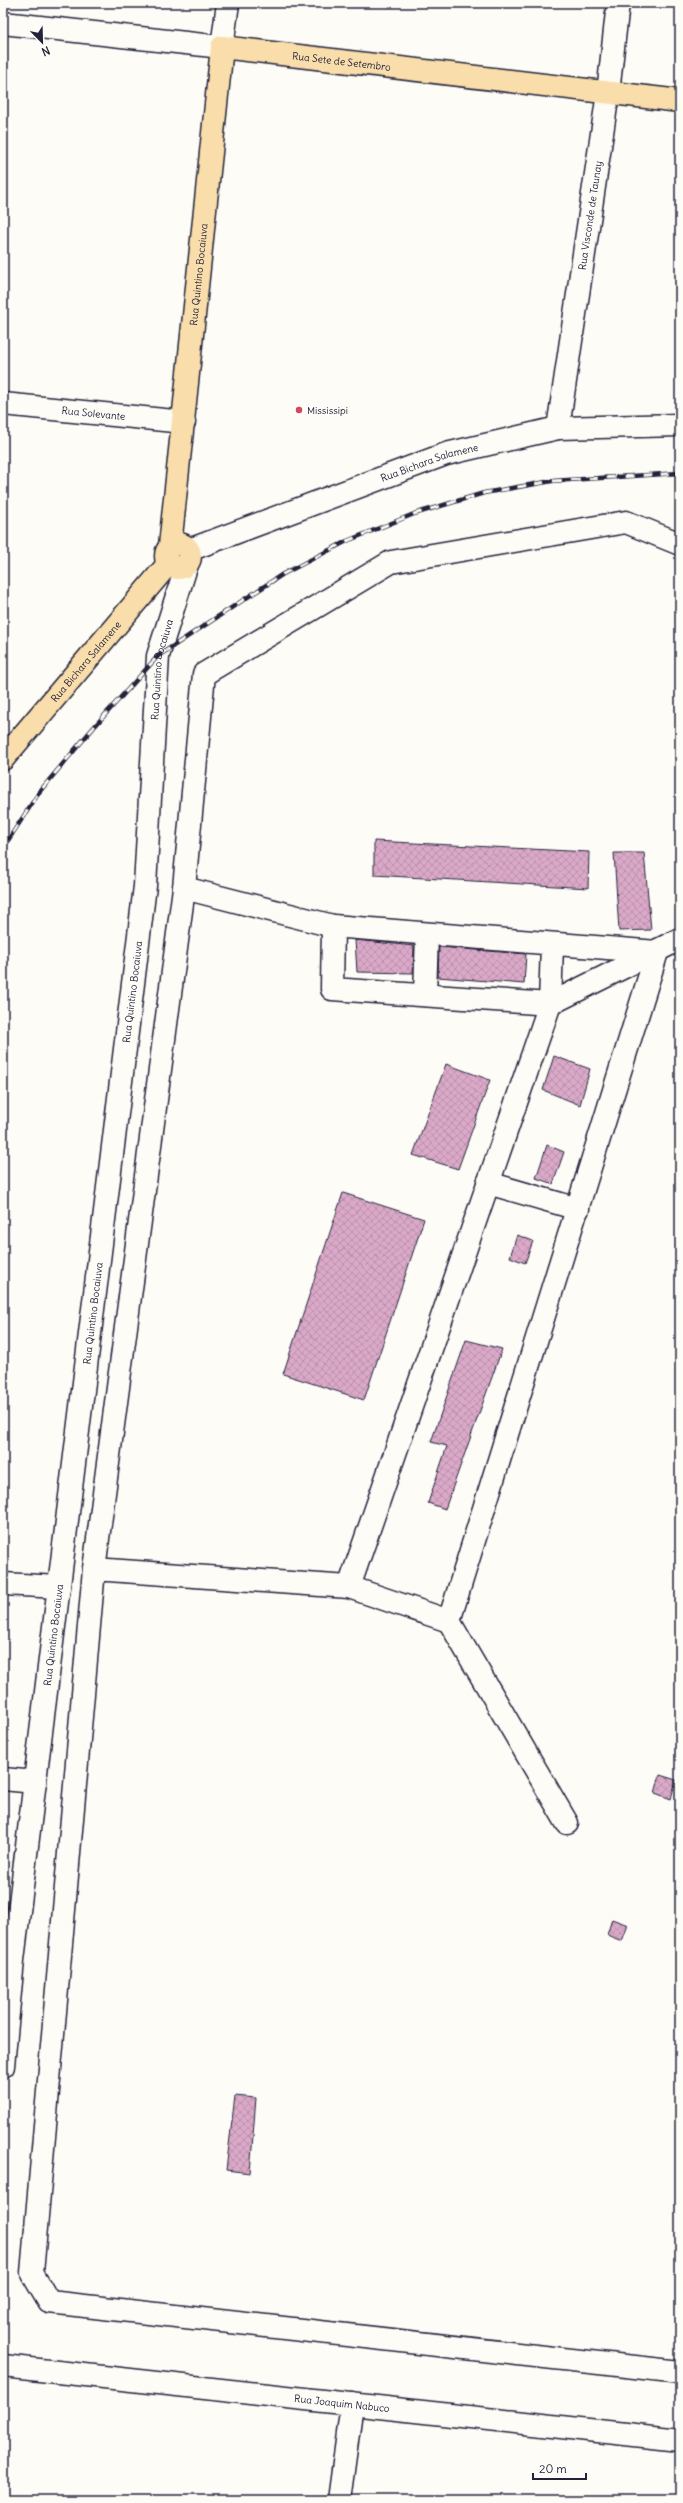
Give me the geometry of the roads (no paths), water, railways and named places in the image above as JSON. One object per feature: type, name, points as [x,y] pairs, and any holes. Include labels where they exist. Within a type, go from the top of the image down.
[{"type":"main road","name":"Rua Sete de Setembro","points":[[222,47],[680,101]]},
{"type":"main road","name":"Rua Quintino Bocaiuva","points":[[179,556],[184,422],[222,47]]},
{"type":"main road","name":"Rua Bichara Salamene","points":[[3,759],[179,556]]},
{"type":"street","name":"Rua Quintino Bocaiuva","points":[[222,47],[228,3]]},
{"type":"street","name":"Rua Visconde de Taunay","points":[[558,428],[608,93],[618,3]]},
{"type":"street","name":"Rua Sete de Setembro","points":[[3,23],[222,47]]},
{"type":"street","name":"Rua Solevante","points":[[3,404],[184,422]]},
{"type":"street","name":"Rua Bichara Salamene","points":[[179,556],[446,454],[558,428],[680,425]]},
{"type":"street","points":[[680,544],[626,522],[391,562],[204,674],[184,888],[94,1569],[32,2273],[49,2302],[680,2372]]},
{"type":"street","name":"Rua Quintino Bocaiuva","points":[[3,2066],[8,1960],[34,1782],[59,1587],[145,886],[158,656],[179,556]]},
{"type":"street","points":[[184,888],[333,926],[552,945],[657,952]]},
{"type":"street","points":[[333,926],[332,989],[550,1004],[657,952],[680,939]]},
{"type":"street","points":[[425,995],[428,934]]},
{"type":"street","points":[[349,1587],[550,1004],[552,945]]},
{"type":"street","points":[[449,1621],[657,952]]},
{"type":"street","points":[[488,1183],[578,1209]]},
{"type":"street","points":[[94,1569],[349,1587],[449,1621],[567,1823]]},
{"type":"street","points":[[3,1584],[59,1587]]},
{"type":"street","points":[[3,1779],[34,1782]]},
{"type":"street","name":"Rua Joaquim Nabuco","points":[[3,2366],[680,2440]]},
{"type":"street","points":[[339,2500],[352,2404]]},
{"type":"railway","points":[[3,848],[40,791],[94,727],[158,656],[283,574],[347,541],[414,514],[484,493],[552,481],[680,473]]},
{"type":"place","name":"Mississipi","points":[[299,410]]}]
